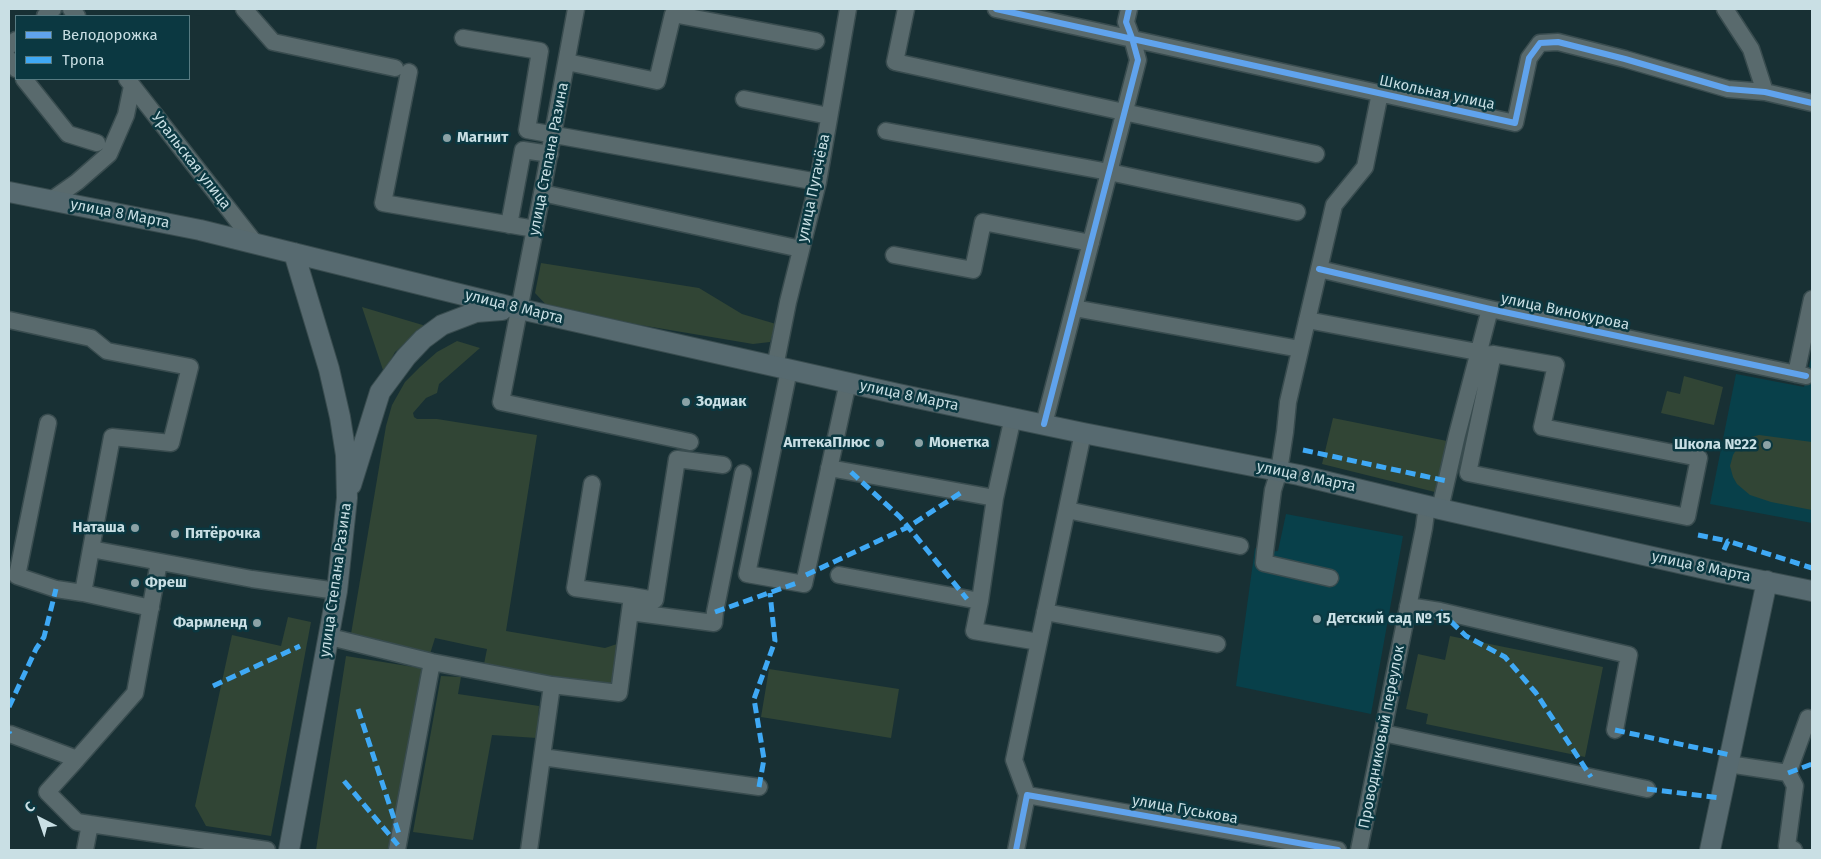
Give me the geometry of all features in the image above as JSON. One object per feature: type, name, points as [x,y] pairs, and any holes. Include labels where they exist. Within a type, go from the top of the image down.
[{"type":"main road","name":"улица 8 Марта","points":[[9,192],[200,230],[520,309],[782,369],[1083,433],[1279,470],[1434,507],[1812,591]]},
{"type":"main road","name":"улица Степана Разина","points":[[289,850],[330,637],[347,498],[346,454],[340,417],[329,369],[294,253]]},
{"type":"main road","points":[[347,498],[380,392],[406,357],[423,339],[442,325],[476,312],[520,309]]},
{"type":"main road","points":[[1710,850],[1767,581]]},
{"type":"street","points":[[244,9],[273,42],[402,70],[383,203],[535,229]]},
{"type":"street","name":"улица Степана Разина","points":[[576,9],[554,134],[501,402],[690,442]]},
{"type":"street","name":"улица Пугачёва","points":[[829,468],[804,584],[747,574],[782,369],[788,302],[818,182],[848,9]]},
{"type":"street","points":[[906,9],[896,62],[1316,154]]},
{"type":"street","name":"Школьная улица","points":[[996,9],[1515,123],[1529,58],[1540,42],[1558,42],[1728,89],[1765,92],[1812,103]]},
{"type":"street","points":[[1044,424],[1138,60],[1126,22],[1129,9]]},
{"type":"street","points":[[1725,9],[1751,49],[1765,92]]},
{"type":"street","points":[[567,62],[656,81],[673,14],[816,41]]},
{"type":"street","points":[[463,38],[540,51],[528,130],[818,182]]},
{"type":"street","points":[[25,80],[68,134],[97,143]]},
{"type":"street","points":[[50,201],[77,182],[110,154],[126,115],[130,82]]},
{"type":"street","name":"Уральская улица","points":[[130,82],[256,243]]},
{"type":"street","points":[[1330,578],[1264,563],[1273,490],[1279,470],[1288,402],[1334,205],[1365,167],[1380,93]]},
{"type":"street","points":[[744,99],[829,116]]},
{"type":"street","points":[[886,131],[1109,172],[1297,212]]},
{"type":"street","points":[[509,225],[523,150],[550,154]]},
{"type":"street","points":[[542,193],[801,249]]},
{"type":"street","points":[[894,255],[974,270],[983,222],[1091,243]]},
{"type":"street","name":"улица Винокурова","points":[[1319,268],[1490,309],[1801,375],[1812,299]]},
{"type":"street","points":[[1074,308],[1300,349]]},
{"type":"street","name":"Проводниковый переулок","points":[[1359,850],[1424,528],[1434,507],[1486,354],[1490,309]]},
{"type":"street","points":[[9,320],[91,338],[107,350],[190,367],[171,443],[112,437],[83,594]]},
{"type":"street","points":[[1307,320],[1486,354],[1556,365],[1542,427],[1699,458],[1687,517],[1468,473],[1486,354]]},
{"type":"street","points":[[848,382],[829,468],[995,498]]},
{"type":"street","points":[[1013,417],[995,498],[974,631],[1039,642]]},
{"type":"street","points":[[48,423],[17,576],[56,588],[151,608]]},
{"type":"street","points":[[1016,850],[1027,795],[1014,760],[1083,433]]},
{"type":"street","points":[[631,604],[655,600],[677,459],[723,465]]},
{"type":"street","points":[[592,484],[575,588],[631,604],[714,623],[744,473]]},
{"type":"street","points":[[1067,510],[1240,546]]},
{"type":"street","points":[[91,549],[252,579],[337,591]]},
{"type":"street","points":[[160,562],[135,693],[48,792],[76,822],[180,844],[267,850]]},
{"type":"street","points":[[839,575],[980,601]]},
{"type":"street","points":[[330,637],[432,662],[552,685],[619,693],[631,604]]},
{"type":"street","points":[[1408,606],[1440,611],[1630,655],[1615,730]]},
{"type":"street","points":[[1046,612],[1217,644]]},
{"type":"street","points":[[397,850],[432,662]]},
{"type":"street","points":[[529,850],[552,685]]},
{"type":"street","points":[[1794,850],[1787,846],[1795,786],[1788,773],[1808,718]]},
{"type":"street","points":[[1383,733],[1647,789]]},
{"type":"street","points":[[9,735],[77,759]]},
{"type":"street","points":[[542,757],[759,787]]},
{"type":"street","points":[[1728,764],[1788,773]]},
{"type":"street","name":"улица Гуськова","points":[[1027,795],[1338,850]]},
{"type":"street","points":[[85,850],[90,824]]},
{"type":"shaded area","name":"Школа №22","points":[[1812,354],[1812,523],[1710,504],[1736,374],[1804,387]]},
{"type":"shaded area","name":"Детский сад № 15","points":[[1286,514],[1403,536],[1371,714],[1236,686],[1255,548],[1265,552],[1278,551]]},
{"type":"green space","points":[[541,263],[699,288],[742,314],[776,324],[770,342],[753,344],[551,310],[535,293]]},
{"type":"green space","points":[[362,307],[426,326],[395,352],[384,373]]},
{"type":"green space","points":[[457,341],[480,348],[439,384],[437,393],[426,398],[413,413],[414,417],[417,419],[437,419],[537,435],[506,631],[605,648],[620,643],[612,686],[553,680],[484,664],[487,649],[435,638],[430,654],[351,634],[386,426],[392,405],[405,382],[420,367],[437,352]]},
{"type":"green space","points":[[1684,376],[1723,387],[1714,425],[1661,413],[1667,391],[1680,394]]},
{"type":"green space","points":[[1333,418],[1452,442],[1439,493],[1322,464]]},
{"type":"green space","points":[[1759,435],[1812,442],[1812,510],[1771,502],[1750,495],[1737,484],[1730,466],[1733,455],[1739,445],[1747,438]]},
{"type":"green space","points":[[288,617],[311,622],[271,836],[206,826],[195,806],[232,635],[281,646]]},
{"type":"green space","points":[[1450,636],[1603,667],[1585,757],[1426,724],[1428,714],[1406,709],[1418,654],[1445,660]]},
{"type":"green space","points":[[346,656],[426,669],[390,850],[316,850]]},
{"type":"green space","points":[[769,669],[899,689],[891,738],[761,717]]},
{"type":"green space","points":[[441,676],[461,677],[458,694],[539,706],[537,738],[492,735],[473,840],[413,832]]},
{"type":"marked path","points":[[1303,450],[1447,481]]},
{"type":"marked path","points":[[851,472],[900,517],[967,599]]},
{"type":"marked path","points":[[806,575],[908,527],[962,492]]},
{"type":"marked path","points":[[1698,535],[1728,541]]},
{"type":"marked path","points":[[1724,550],[1728,541],[1812,568]]},
{"type":"marked path","points":[[715,612],[797,583]]},
{"type":"marked path","points":[[9,707],[36,649],[44,637],[56,589]]},
{"type":"marked path","points":[[759,787],[764,759],[754,699],[775,641],[770,593]]},
{"type":"marked path","points":[[1440,611],[1466,636],[1505,657],[1536,693],[1591,777]]},
{"type":"marked path","points":[[213,686],[300,646]]},
{"type":"marked path","points":[[358,709],[400,837]]},
{"type":"marked path","points":[[1615,730],[1730,755]]},
{"type":"marked path","points":[[1788,773],[1812,764]]},
{"type":"marked path","points":[[344,781],[398,845]]},
{"type":"marked path","points":[[1647,789],[1721,798]]},
{"type":"cycle path","points":[[996,9],[1515,123],[1529,58],[1540,43],[1558,42],[1728,89],[1765,92],[1812,103]]},
{"type":"cycle path","points":[[1044,424],[1138,60],[1126,22],[1129,9]]},
{"type":"cycle path","points":[[1319,269],[1490,309],[1806,376]]},
{"type":"cycle path","points":[[1016,850],[1027,795],[1338,850]]},
{"type":"place","name":"Магнит","points":[[447,138]]},
{"type":"place","name":"Зодиак","points":[[686,402]]},
{"type":"place","name":"АптекаПлюс","points":[[880,443]]},
{"type":"place","name":"Монетка","points":[[919,443]]},
{"type":"place","name":"Школа №22","points":[[1767,445]]},
{"type":"place","name":"Наташа","points":[[135,528]]},
{"type":"place","name":"Пятёрочка","points":[[175,534]]},
{"type":"place","name":"Фреш","points":[[135,583]]},
{"type":"place","name":"Детский сад № 15","points":[[1317,619]]},
{"type":"place","name":"Фармленд","points":[[257,623]]}]
